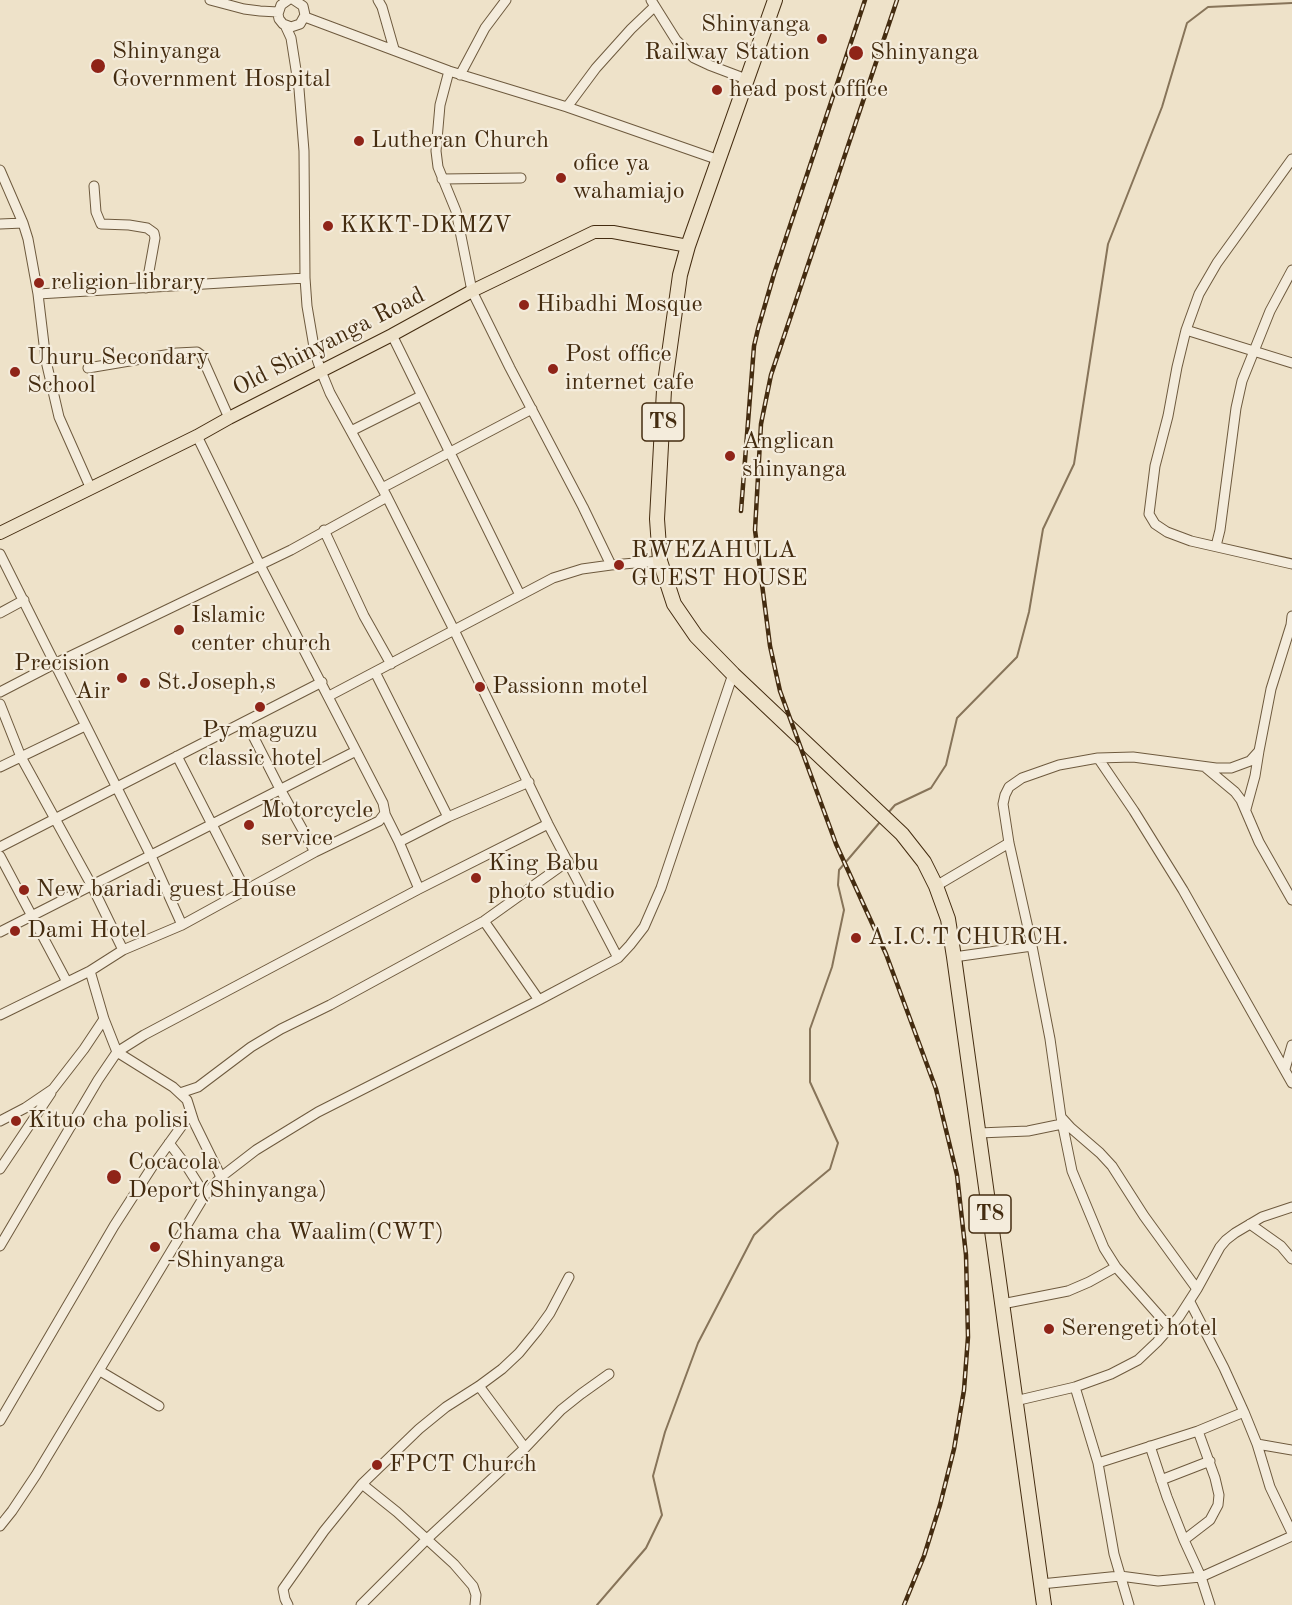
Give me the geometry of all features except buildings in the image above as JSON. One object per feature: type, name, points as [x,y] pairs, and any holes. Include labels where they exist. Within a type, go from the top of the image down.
[{"type":"highway","name":"T8","points":[[774,0],[688,246],[680,275],[665,378],[657,519],[660,561],[674,604],[696,636],[902,834],[924,862],[936,886],[948,919],[954,957],[1044,1605]]},
{"type":"main road","name":"Old Shinyanga Road","points":[[0,533],[197,436],[472,291],[594,232],[613,232],[688,246]]},
{"type":"street","points":[[210,0],[260,11],[278,12]]},
{"type":"street","points":[[288,0],[281,5],[278,12],[279,20],[291,27],[302,22],[305,17],[304,7],[296,0]]},
{"type":"street","points":[[378,0],[394,50]]},
{"type":"street","points":[[460,75],[485,28],[506,0]]},
{"type":"street","points":[[567,107],[596,68],[652,4],[676,40],[694,58],[747,79]]},
{"type":"street","points":[[305,17],[460,75],[567,107],[719,160]]},
{"type":"street","points":[[285,25],[291,38],[302,121],[307,306],[315,353],[321,371],[330,393],[385,493],[548,824],[618,958]]},
{"type":"street","points":[[449,71],[440,105],[436,152],[438,167],[456,212],[472,291],[611,565]]},
{"type":"street","points":[[1292,159],[1216,263],[1199,294],[1186,330],[1155,466],[1149,514],[1155,524],[1167,532],[1191,541],[1292,564]]},
{"type":"street","points":[[0,170],[23,222],[38,294],[46,361],[59,417],[91,489]]},
{"type":"street","points":[[1281,174],[1292,179]]},
{"type":"street","points":[[442,179],[521,178]]},
{"type":"street","points":[[94,186],[96,212],[101,224],[147,228],[154,233],[146,288]]},
{"type":"street","points":[[0,224],[23,222]]},
{"type":"street","points":[[1216,546],[1242,381],[1270,310],[1292,270]]},
{"type":"street","points":[[38,294],[305,278]]},
{"type":"street","points":[[1186,330],[1292,363]]},
{"type":"street","points":[[392,335],[520,595]]},
{"type":"street","points":[[88,368],[177,353],[197,352],[201,354],[229,418]]},
{"type":"street","points":[[351,431],[421,396]]},
{"type":"street","points":[[0,692],[260,565],[324,530],[448,452],[532,409]]},
{"type":"street","points":[[197,436],[260,565],[383,803],[385,814],[419,889]]},
{"type":"street","points":[[324,530],[364,616],[391,664]]},
{"type":"street","points":[[0,554],[151,856],[182,925]]},
{"type":"street","points":[[329,696],[553,578],[582,569],[660,561]]},
{"type":"street","points":[[0,613],[24,600]]},
{"type":"street","points":[[1246,809],[1255,776],[1271,689],[1292,622]]},
{"type":"street","points":[[375,672],[448,817]]},
{"type":"street","points":[[0,1526],[36,1475],[205,1195],[221,1176],[256,1150],[318,1112],[618,958],[644,927],[661,888],[733,674]]},
{"type":"street","points":[[0,847],[322,682]]},
{"type":"street","points":[[0,704],[21,756],[92,886],[123,950]]},
{"type":"street","points":[[246,722],[315,852]]},
{"type":"street","points":[[0,767],[85,726]]},
{"type":"street","points":[[0,932],[356,751]]},
{"type":"street","points":[[1170,1328],[1116,1267],[1104,1248],[1072,1171],[1050,1039],[1003,804],[1009,787],[1022,778],[1059,765],[1098,758],[1133,757],[1205,767],[1231,768],[1250,761],[1259,751]]},
{"type":"street","points":[[177,756],[246,891]]},
{"type":"street","points":[[1098,758],[1183,890],[1292,1083]]},
{"type":"street","points":[[1205,767],[1235,792],[1241,800],[1259,842],[1292,900]]},
{"type":"street","points":[[399,842],[448,817],[529,782]]},
{"type":"street","points":[[1,1011],[67,982],[123,950],[182,925],[315,852],[379,821],[385,814]]},
{"type":"street","points":[[0,1246],[98,1080],[117,1052],[419,889],[548,824]]},
{"type":"street","points":[[936,886],[1009,843]]},
{"type":"street","points":[[0,856],[67,982]]},
{"type":"street","points":[[180,1093],[198,1087],[251,1047],[281,1029],[484,921],[568,861]]},
{"type":"street","points":[[484,921],[539,1000]]},
{"type":"street","points":[[954,957],[1032,946]]},
{"type":"street","points":[[90,970],[104,1019],[117,1052],[180,1093],[187,1100],[204,1144],[221,1176]]},
{"type":"street","points":[[0,1168],[104,1019]]},
{"type":"street","points":[[1285,1069],[1292,1045]]},
{"type":"street","points":[[0,1121],[53,1089]]},
{"type":"street","points":[[0,1420],[114,1226],[191,1113]]},
{"type":"street","points":[[979,1133],[1028,1131],[1062,1120]]},
{"type":"street","points":[[1062,1120],[1112,1166],[1144,1216],[1197,1289]]},
{"type":"street","points":[[169,1143],[205,1195]]},
{"type":"street","points":[[1016,1401],[1075,1387],[1111,1374],[1128,1366],[1148,1352],[1190,1302],[1220,1247],[1235,1233],[1250,1224],[1274,1212],[1292,1207]]},
{"type":"street","points":[[1250,1224],[1281,1246],[1292,1259]]},
{"type":"street","points":[[1002,1304],[1068,1291],[1116,1267]]},
{"type":"street","points":[[288,1605],[283,1589],[324,1531],[362,1484],[428,1421],[502,1369],[519,1353],[550,1312],[569,1277]]},
{"type":"street","points":[[1041,1584],[1120,1576],[1158,1581],[1201,1577],[1292,1535],[1270,1487],[1257,1444],[1244,1412],[1190,1302]]},
{"type":"street","points":[[100,1371],[159,1406]]},
{"type":"street","points":[[361,1605],[427,1539],[525,1448],[561,1410],[609,1374]]},
{"type":"street","points":[[479,1386],[525,1448]]},
{"type":"street","points":[[1075,1387],[1098,1463],[1111,1536],[1129,1605]]},
{"type":"street","points":[[1098,1463],[1198,1431],[1244,1412]]},
{"type":"street","points":[[1184,1540],[1210,1520],[1218,1505],[1219,1495],[1210,1461],[1198,1431]]},
{"type":"street","points":[[1257,1444],[1292,1450]]},
{"type":"street","points":[[1150,1446],[1210,1605]]},
{"type":"street","points":[[1161,1480],[1210,1461]]},
{"type":"street","points":[[362,1484],[427,1539],[467,1578],[476,1596],[475,1605]]},
{"type":"street","points":[[0,1512],[12,1511]]},
{"type":"waterway","points":[[888,813],[895,805],[931,788],[946,765],[957,718],[1017,657],[1029,612],[1043,529],[1074,464],[1108,244],[1162,107],[1187,23],[1208,7],[1292,3]]},
{"type":"waterway","points":[[597,1605],[646,1548],[662,1515],[653,1476],[665,1432],[698,1343],[754,1235],[830,1169],[838,1143],[810,1082],[810,1029],[832,967],[844,910],[838,885],[839,870],[880,822]]},
{"type":"railway","points":[[741,511],[754,346],[758,329],[865,0]]},
{"type":"railway","points":[[897,0],[771,375],[761,424],[755,530],[770,646],[780,691],[836,844],[886,954],[936,1089],[957,1175],[966,1255],[968,1337],[964,1390],[954,1449],[940,1505],[924,1556],[904,1605]]},
{"type":"place","name":"Shinyanga Railway Station","points":[[822,39]]},
{"type":"place","name":"Shinyanga","points":[[856,53]]},
{"type":"place","name":"Shinyanga Government Hospital","points":[[98,66]]},
{"type":"place","name":"head post office","points":[[717,90]]},
{"type":"place","name":"Lutheran Church","points":[[359,141]]},
{"type":"place","name":"ofice ya wahamiajo","points":[[561,178]]},
{"type":"place","name":"KKKT-DKMZV","points":[[328,226]]},
{"type":"place","name":"religion library","points":[[39,283]]},
{"type":"place","name":"Hibadhi Mosque","points":[[524,305]]},
{"type":"place","name":"Post office internet cafe","points":[[553,369]]},
{"type":"place","name":"Uhuru Secondary School","points":[[15,372]]},
{"type":"place","name":"Anglican shinyanga","points":[[730,456]]},
{"type":"place","name":"RWEZAHULA GUEST HOUSE","points":[[619,565]]},
{"type":"place","name":"Islamic center church","points":[[179,630]]},
{"type":"place","name":"Precision Air","points":[[122,678]]},
{"type":"place","name":"St.Joseph,s","points":[[145,683]]},
{"type":"place","name":"Passionn motel","points":[[480,687]]},
{"type":"place","name":"Py maguzu classic hotel","points":[[260,707]]},
{"type":"place","name":"Motorcycle service","points":[[249,825]]},
{"type":"place","name":"King Babu photo studio","points":[[476,878]]},
{"type":"place","name":"New bariadi guest House","points":[[24,890]]},
{"type":"place","name":"Dami Hotel","points":[[15,931]]},
{"type":"place","name":"A.I.C.T CHURCH.","points":[[856,938]]},
{"type":"place","name":"Kituo cha polisi","points":[[16,1121]]},
{"type":"place","name":"Cocacola Deport(Shinyanga)","points":[[114,1177]]},
{"type":"place","name":"Chama cha Waalim(CWT) -Shinyanga","points":[[155,1247]]},
{"type":"place","name":"Serengeti hotel","points":[[1049,1329]]},
{"type":"place","name":"FPCT Church","points":[[377,1465]]}]
